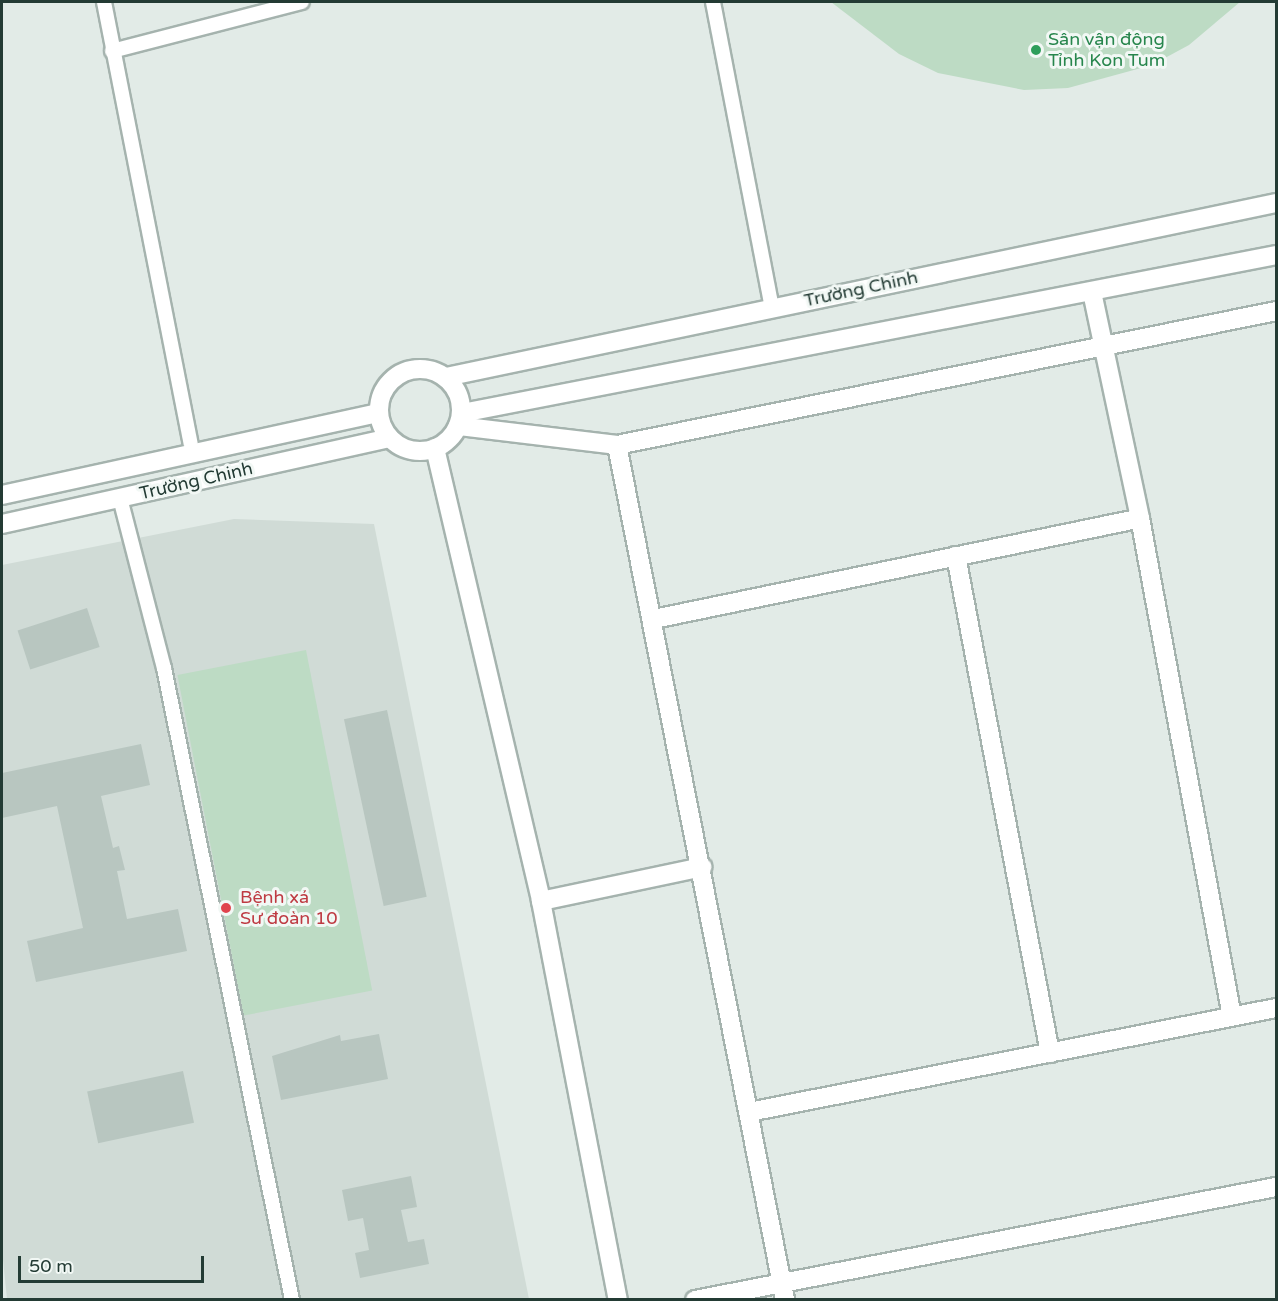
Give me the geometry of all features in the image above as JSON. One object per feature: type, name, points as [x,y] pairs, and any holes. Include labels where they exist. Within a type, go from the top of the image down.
[{"type":"street","name":"Trường Chinh","points":[[446,377],[1276,203]]},
{"type":"street","points":[[460,420],[461,400],[446,377],[421,368],[395,377],[386,387],[379,413],[390,438],[413,451],[435,448],[460,420],[1276,255]]},
{"type":"street","points":[[1092,292],[1140,518],[1232,1017]]},
{"type":"street","points":[[460,420],[617,445],[1276,311]]},
{"type":"street","name":"Trường Chinh","points":[[2,495],[379,413]]},
{"type":"street","name":"Trường Chinh","points":[[2,524],[390,438]]},
{"type":"street","points":[[617,445],[654,619],[784,1292]]},
{"type":"street","points":[[435,448],[541,901],[618,1299]]},
{"type":"street","points":[[654,619],[1140,518]]},
{"type":"street","points":[[956,556],[1050,1053]]},
{"type":"street","points":[[541,901],[702,867]]},
{"type":"street","points":[[749,1112],[1276,1008]]},
{"type":"street","points":[[695,1299],[784,1292],[1276,1187]]},
{"type":"lane","points":[[104,2],[190,444]]},
{"type":"lane","points":[[112,51],[302,2]]},
{"type":"lane","points":[[714,2],[772,307]]},
{"type":"lane","points":[[120,498],[164,668],[291,1299]]},
{"type":"shaded area","name":"Bệnh xá Sư đoàn 10","points":[[234,519],[374,524],[529,1299],[7,1299],[2,1250],[2,565]]},
{"type":"green space","name":"Sân vận động Tỉnh Kon Tum","points":[[831,2],[1240,2],[1189,45],[1152,65],[1068,88],[1024,90],[938,73],[899,54]]},
{"type":"green space","points":[[306,650],[372,991],[244,1016],[177,675]]},
{"type":"building","points":[[87,608],[100,647],[30,670],[18,631]]},
{"type":"building","points":[[387,710],[427,897],[384,906],[344,719]]},
{"type":"building","points":[[141,744],[150,785],[101,796],[113,848],[119,846],[125,870],[117,871],[127,919],[178,909],[187,951],[36,982],[27,941],[83,928],[57,806],[2,818],[2,773]]},
{"type":"building","points":[[379,1034],[388,1079],[281,1100],[272,1056],[340,1035],[341,1041]]},
{"type":"building","points":[[183,1071],[194,1123],[98,1143],[87,1091]]},
{"type":"building","points":[[411,1176],[417,1207],[401,1210],[408,1242],[424,1239],[429,1264],[360,1278],[355,1253],[369,1250],[363,1218],[348,1221],[342,1190]]},
{"type":"place","name":"Sân vận động Tỉnh Kon Tum","points":[[1036,50]]},
{"type":"place","name":"Bệnh xá Sư đoàn 10","points":[[226,908]]}]
